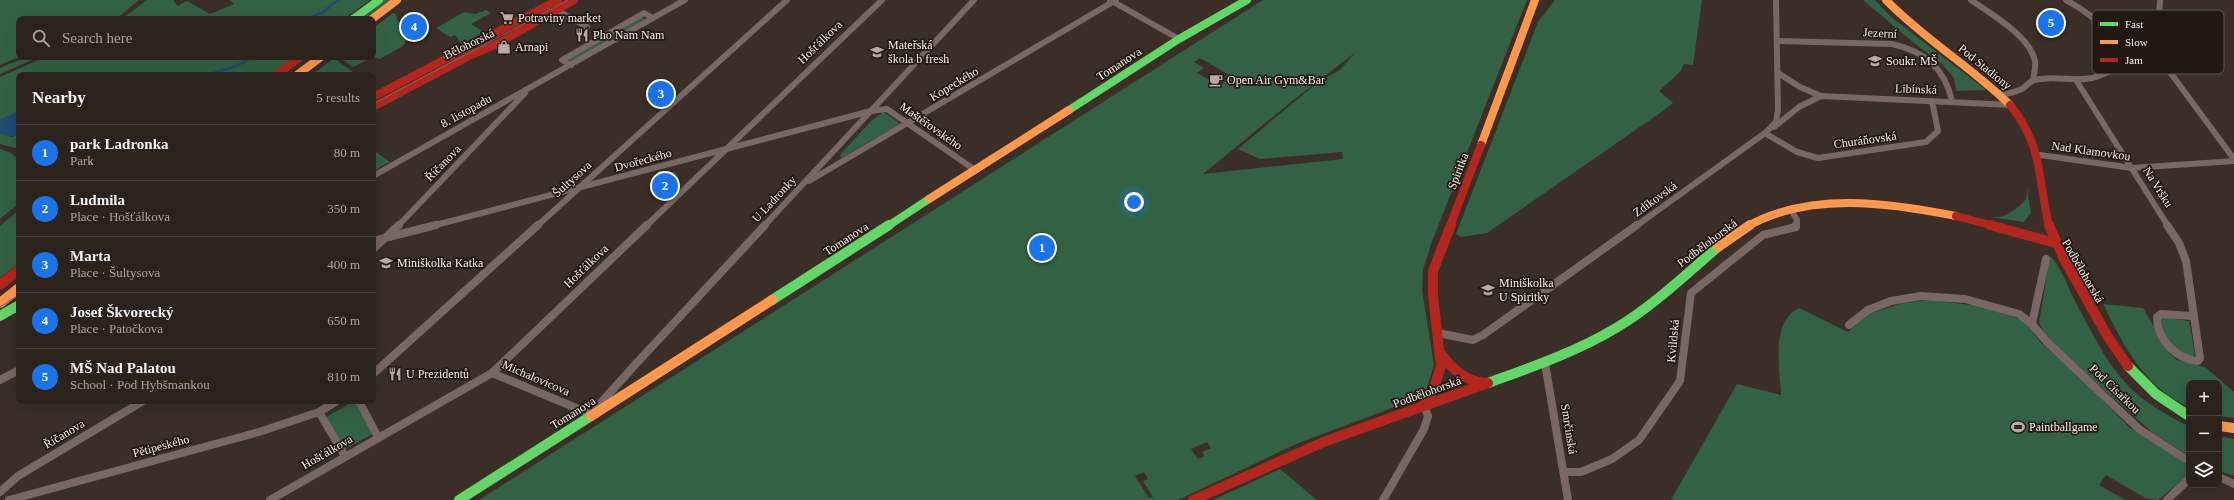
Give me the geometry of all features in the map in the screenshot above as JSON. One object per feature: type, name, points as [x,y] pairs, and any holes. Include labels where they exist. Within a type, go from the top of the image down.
[{"type":"street","points":[[357,16],[379,0]]},
{"type":"street","points":[[376,16],[397,0]]},
{"type":"street","name":"Bělohorská","points":[[376,96],[558,0]]},
{"type":"street","name":"Bělohorská","points":[[376,105],[473,54],[502,41],[574,0]]},
{"type":"street","name":"8. listopadu","points":[[376,174],[528,90],[685,0]]},
{"type":"street","name":"Šultysova","points":[[376,371],[581,188],[787,0]]},
{"type":"street","name":"Hošťálkova","points":[[270,500],[492,373],[882,0]]},
{"type":"street","name":"U Ladronky","points":[[593,415],[598,405],[974,0]]},
{"type":"street","name":"Tomanova","points":[[459,500],[1179,39],[1247,0]]},
{"type":"street","name":"Spiritka","points":[[1424,405],[1436,387],[1441,372],[1442,355],[1433,300],[1433,271],[1535,0]]},
{"type":"street","name":"Zdíkovská","points":[[1438,333],[1468,339],[1483,335],[1766,133],[1776,122],[1778,110],[1776,0]]},
{"type":"street","name":"Pod Stadiony","points":[[1886,0],[1908,23],[2002,95],[2011,105],[2031,134],[2040,155],[2049,225],[2055,243]]},
{"type":"street","points":[[1971,0],[2026,43],[2035,61],[2033,80]]},
{"type":"street","points":[[2066,0],[2092,16]]},
{"type":"street","points":[[1113,1],[1179,39]]},
{"type":"street","name":"Kopeckého","points":[[802,185],[908,124],[1113,1]]},
{"type":"street","points":[[2159,10],[2160,2]]},
{"type":"street","points":[[557,10],[587,27]]},
{"type":"street","name":"8. listopadu","points":[[571,65],[562,60],[644,13],[653,18]]},
{"type":"street","name":"Jezerní","points":[[1777,41],[1892,44],[1905,46],[1930,60],[1943,73],[1951,89],[1952,101]]},
{"type":"street","points":[[280,72],[297,60]]},
{"type":"street","points":[[301,72],[317,60]]},
{"type":"street","points":[[284,69],[292,72]]},
{"type":"street","name":"Libínská","points":[[1778,73],[1800,87],[1821,96],[1952,101],[2011,105]]},
{"type":"street","points":[[2002,95],[2021,90],[2033,80],[2076,80],[2102,74]]},
{"type":"street","points":[[2172,74],[2234,160]]},
{"type":"street","name":"Na Vršku","points":[[2076,80],[2179,243],[2186,261],[2192,316],[2200,358],[2198,361],[2185,359],[2174,354],[2157,323],[2157,317],[2161,314],[2192,316]]},
{"type":"street","name":"Říčanova","points":[[376,246],[507,114],[528,90]]},
{"type":"street","name":"Libínská","points":[[1766,133],[1799,107],[1821,96]]},
{"type":"street","name":"Churáňovská","points":[[1766,133],[1796,151],[1809,157],[1818,158],[1926,142],[1938,131],[1932,101]]},
{"type":"street","name":"Maštěřovského","points":[[871,111],[888,109],[974,170]]},
{"type":"street","name":"Dvořeckého","points":[[376,240],[581,188],[871,111]]},
{"type":"street","name":"Nad Klamovkou","points":[[2040,155],[2132,168],[2234,160]]},
{"type":"street","name":"Podbělohorská","points":[[1194,500],[1326,441],[1424,405],[1490,383],[1545,362],[1603,336],[1622,324],[1735,234],[1760,220],[1792,210],[1824,204],[1844,203],[1892,206],[1978,221],[2016,230],[2055,243],[2122,361],[2140,383],[2157,397],[2186,414]]},
{"type":"street","name":"Kvildská","points":[[1564,472],[1581,472],[1612,459],[1639,440],[1680,381],[1691,293],[1762,236],[1796,227],[1797,220],[1792,210]]},
{"type":"street","points":[[2032,324],[2046,259]]},
{"type":"street","points":[[0,286],[16,273]]},
{"type":"street","points":[[0,303],[16,290]]},
{"type":"street","name":"Pod Císařkou","points":[[1849,325],[1858,317],[1891,301],[1921,296],[1965,300],[2019,314],[2032,324],[2046,341],[2139,429],[2186,459]]},
{"type":"street","points":[[0,316],[16,307]]},
{"type":"street","name":"Spiritka","points":[[1442,355],[1450,367],[1464,378],[1476,383],[1490,383]]},
{"type":"street","name":"Smrčinská","points":[[1545,362],[1568,500]]},
{"type":"street","points":[[0,380],[16,372]]},
{"type":"street","name":"Michalovicova","points":[[492,373],[593,415]]},
{"type":"street","points":[[1464,378],[1465,391]]},
{"type":"street","name":"Říčanova","points":[[0,492],[18,476],[138,404]]},
{"type":"street","points":[[332,404],[319,412],[345,456]]},
{"type":"street","points":[[361,404],[378,437]]},
{"type":"street","points":[[1383,500],[1424,429],[1428,416],[1424,405]]},
{"type":"street","name":"Pětipeského","points":[[9,500],[258,432],[319,412]]},
{"type":"street","points":[[2222,426],[2234,428]]},
{"type":"street","points":[[2222,478],[2234,484]]},
{"type":"street","points":[[2167,500],[2186,482]]},
{"type":"green space","points":[[0,0],[139,0],[120,16],[16,16],[16,58],[0,65]]},
{"type":"green space","points":[[147,0],[173,0],[178,6],[187,1],[210,14],[234,4],[230,0],[370,0],[348,16],[126,16]]},
{"type":"green space","points":[[383,0],[393,0],[372,16],[362,16]]},
{"type":"green space","points":[[1263,0],[1527,0],[1431,244],[1423,270],[1422,290],[1434,365],[1427,388],[1416,399],[1296,444],[1178,500],[479,500]],"holes":[[[1356,52],[1340,70],[1318,82],[1238,149],[1260,159],[1342,152],[1343,159],[1203,174],[1296,98]],[[1200,58],[1233,78],[1228,82],[1194,62]],[[1204,68],[1226,81],[1218,87],[1215,85],[1216,84],[1197,73]],[[1207,442],[1211,448],[1202,452],[1205,456],[1198,459],[1191,449]],[[1144,472],[1148,479],[1143,481],[1153,497],[1149,498],[1135,476]]]},
{"type":"green space","points":[[1555,0],[1702,0],[1693,65],[1684,64],[1680,72],[1659,91],[1673,103],[1660,113],[1487,233],[1461,237],[1456,234],[1538,22]]},
{"type":"green space","points":[[1863,0],[1875,0],[1890,16],[1986,90],[1956,91],[1954,78],[1942,64],[1914,43]]},
{"type":"green space","points":[[486,10],[491,13],[471,24],[484,32],[462,44],[455,35],[450,37],[436,28],[464,12],[475,14]]},
{"type":"green space","points":[[393,13],[396,14],[397,20],[418,34],[406,41],[403,46],[380,59],[376,58],[376,26]]},
{"type":"green space","points":[[641,17],[645,19],[572,62],[568,59]]},
{"type":"green space","points":[[19,60],[32,60],[0,74],[0,68]]},
{"type":"green space","points":[[38,60],[290,60],[274,72],[16,72],[16,112],[0,120],[0,77]]},
{"type":"green space","points":[[331,60],[337,60],[353,72],[316,72]]},
{"type":"green space","points":[[343,60],[367,60],[353,67]]},
{"type":"green space","points":[[884,112],[900,124],[841,158],[840,155],[871,121]]},
{"type":"green space","points":[[0,133],[11,137],[16,136],[16,148],[0,144]]},
{"type":"green space","points":[[0,149],[11,153],[16,157],[16,206],[0,219]]},
{"type":"green space","points":[[376,152],[390,162],[376,169]]},
{"type":"green space","points":[[2027,189],[2031,213],[2024,222],[1990,217],[2001,217],[2018,207],[2026,199]]},
{"type":"green space","points":[[16,213],[16,265],[0,278],[0,226]]},
{"type":"green space","points":[[2050,256],[2061,271],[2075,301],[2098,343],[2119,376],[2147,402],[2186,424],[2186,454],[2153,433],[2047,339],[2039,323]]},
{"type":"green space","points":[[1929,300],[1980,306],[2020,319],[2029,325],[2040,342],[2079,376],[2130,428],[2186,461],[2186,477],[2158,500],[2145,498],[2106,475],[2099,485],[2125,500],[1671,500],[1737,384],[1781,395],[1779,360],[1780,335],[1784,324],[1790,315],[1799,308],[1848,332],[1869,314],[1899,304]]},
{"type":"green space","points":[[2103,304],[2143,308],[2170,354],[2177,360],[2205,367],[2220,380],[2186,380],[2186,406],[2173,399],[2148,377],[2137,364],[2119,335]]},
{"type":"green space","points":[[2161,317],[2189,321],[2195,355],[2191,358],[2184,355],[2169,343],[2164,332]]},
{"type":"green space","points":[[2222,382],[2234,392],[2234,418],[2222,416]]},
{"type":"green space","points":[[349,404],[361,404],[376,432],[342,451],[323,419]]},
{"type":"green space","points":[[2222,437],[2234,439],[2234,476],[2222,472]]},
{"type":"green space","points":[[1280,469],[1317,500],[1213,500]]},
{"type":"water","points":[[16,112],[16,135],[2,135],[0,133],[0,120]]},
{"type":"building","points":[[659,80],[669,83],[660,92],[645,92]]},
{"type":"building","points":[[667,172],[676,172],[678,176],[661,193],[650,188]]},
{"type":"waterway","points":[[313,16],[324,12],[332,4],[340,0]]},
{"type":"waterway","points":[[216,72],[234,67],[248,60]]},
{"type":"tram line","points":[[376,102],[568,0]]},
{"type":"tram line","points":[[0,307],[16,297]]},
{"type":"traffic: fast","points":[[357,16],[379,0]]},
{"type":"traffic: fast","points":[[1069,110],[1179,39],[1247,0]]},
{"type":"traffic: fast","points":[[772,300],[929,199]]},
{"type":"traffic: fast","points":[[1488,383],[1561,356],[1603,336],[1648,306],[1718,247]]},
{"type":"traffic: fast","points":[[0,316],[16,307]]},
{"type":"traffic: fast","points":[[2128,366],[2141,381],[2156,394],[2171,406],[2186,414]]},
{"type":"traffic: fast","points":[[459,500],[591,416]]},
{"type":"traffic: slow","points":[[376,16],[397,0]]},
{"type":"traffic: slow","points":[[1481,145],[1535,0]]},
{"type":"traffic: slow","points":[[1886,0],[1915,28],[1980,77],[2010,105]]},
{"type":"traffic: slow","points":[[301,72],[317,60]]},
{"type":"traffic: slow","points":[[929,199],[1069,110]]},
{"type":"traffic: slow","points":[[1718,247],[1743,229],[1759,220],[1782,212],[1806,207],[1857,203],[1908,207],[1956,216]]},
{"type":"traffic: slow","points":[[0,303],[16,290]]},
{"type":"traffic: slow","points":[[591,416],[772,300]]},
{"type":"traffic: slow","points":[[2222,426],[2234,428]]},
{"type":"traffic: jam","points":[[376,95],[558,0]]},
{"type":"traffic: jam","points":[[376,105],[473,54],[495,45],[574,0]]},
{"type":"traffic: jam","points":[[280,72],[297,60]]},
{"type":"traffic: jam","points":[[2010,105],[2022,120],[2036,150],[2046,214],[2056,246],[2108,337],[2128,366]]},
{"type":"traffic: jam","points":[[1424,405],[1433,391],[1441,366],[1433,296],[1433,271],[1481,145]]},
{"type":"traffic: jam","points":[[1956,216],[2023,233],[2055,243]]},
{"type":"traffic: jam","points":[[0,285],[16,272]]},
{"type":"traffic: jam","points":[[1442,355],[1450,366],[1460,374],[1471,380],[1484,383]]},
{"type":"traffic: jam","points":[[1193,500],[1326,441],[1488,383]]},
{"type":"place","name":"Potraviny market","points":[[507,18]]},
{"type":"place","name":"MŠ Nad Palatou","points":[[2051,23]]},
{"type":"place","name":"Josef Škvorecký","points":[[414,27]]},
{"type":"place","name":"Pho Nam Nam","points":[[582,35]]},
{"type":"place","name":"Arnapi","points":[[504,47]]},
{"type":"place","name":"Mateřská škola b fresh","points":[[877,52]]},
{"type":"place","name":"Soukr. MŠ","points":[[1875,61]]},
{"type":"place","name":"Open Air Gym&Bar","points":[[1216,80]]},
{"type":"place","name":"Marta","points":[[661,94]]},
{"type":"place","name":"Ludmila","points":[[665,186]]},
{"type":"place","name":"park Ladronka","points":[[1042,248]]},
{"type":"place","name":"Miniškolka Katka","points":[[386,263]]},
{"type":"place","name":"Miniškolka U Spiritky","points":[[1488,290]]},
{"type":"place","name":"U Prezidentů","points":[[395,374]]},
{"type":"place","name":"Paintballgame","points":[[2018,427]]}]
